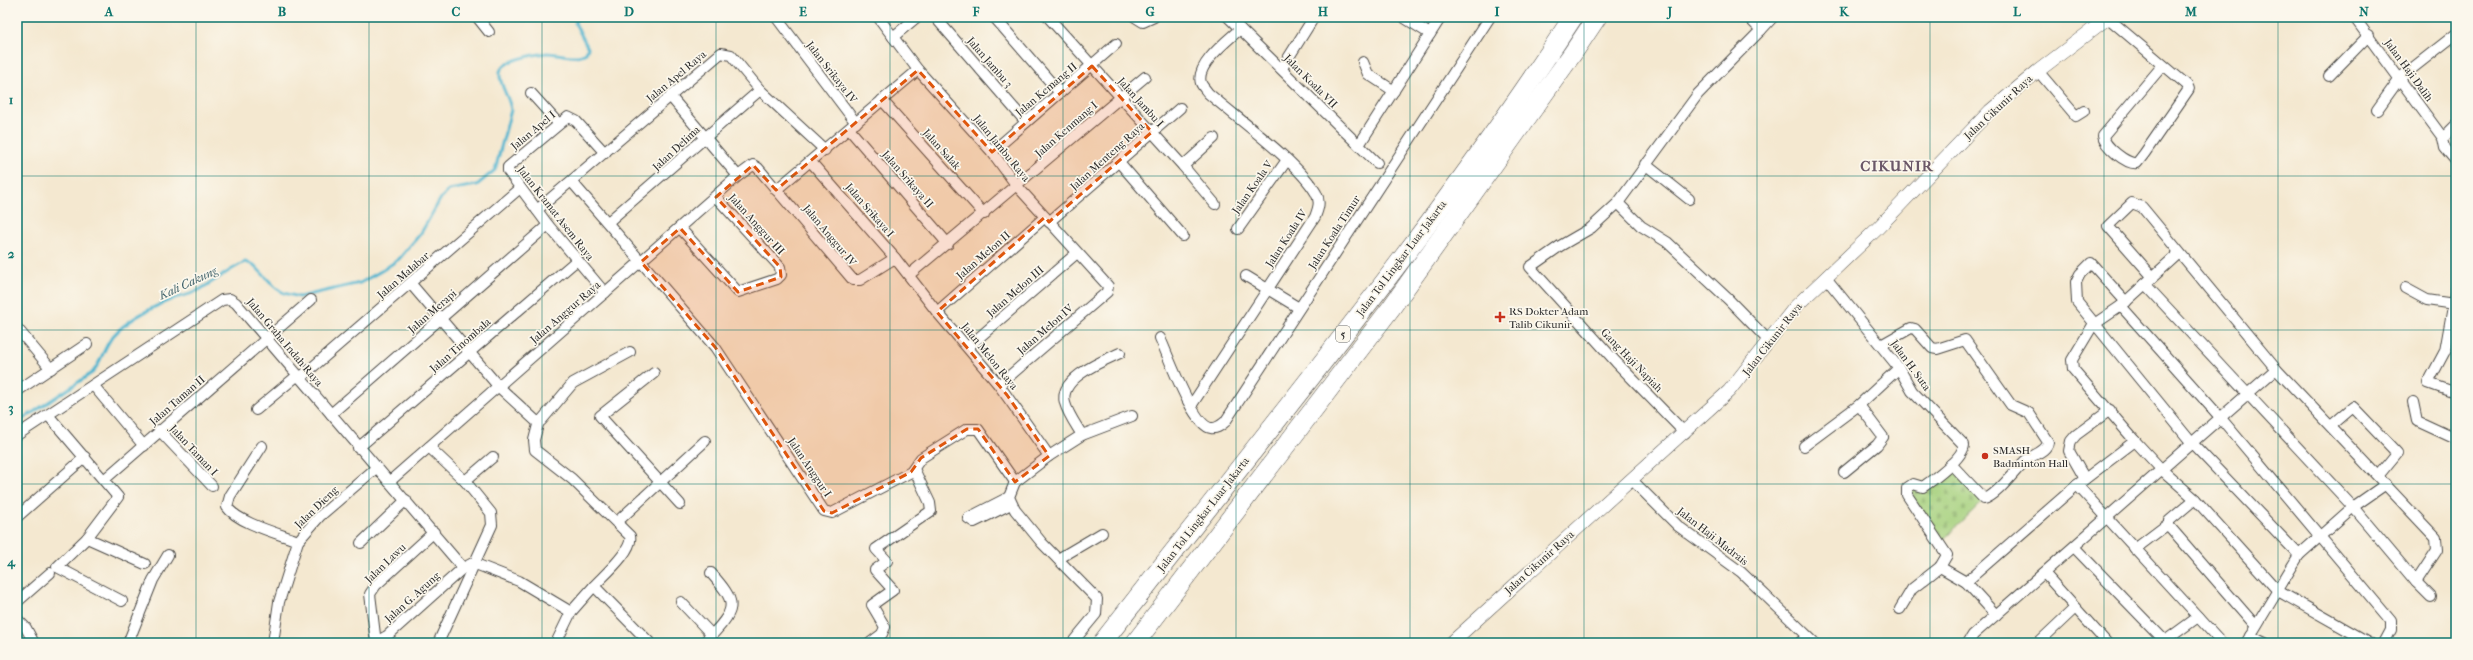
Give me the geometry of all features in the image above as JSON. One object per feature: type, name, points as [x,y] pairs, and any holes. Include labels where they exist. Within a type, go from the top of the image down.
[{"type":"highway","name":"Jalan Tol Lingkar Luar Jakarta","points":[[1102,643],[1415,242],[1534,77],[1573,17]]},
{"type":"highway","name":"Jalan Tol Lingkar Luar Jakarta","points":[[1135,643],[1391,308],[1569,60],[1597,17]]},
{"type":"street","points":[[477,17],[489,32]]},
{"type":"street","name":"Jalan Srikaya IV","points":[[776,17],[853,126]]},
{"type":"street","name":"Jalan Jambu Raya","points":[[878,17],[918,70],[992,152],[1017,186],[1108,286],[1107,292]]},
{"type":"street","points":[[893,37],[917,17]]},
{"type":"street","name":"Jalan Jambu 3","points":[[935,17],[1026,122]]},
{"type":"street","points":[[994,17],[1060,93]]},
{"type":"street","name":"Jalan Jambu I","points":[[1048,17],[1183,166],[1215,204]]},
{"type":"street","points":[[1135,17],[1143,22],[1154,17]]},
{"type":"street","name":"Jalan Koala VII","points":[[1228,17],[1282,68],[1377,163]]},
{"type":"street","points":[[1282,68],[1314,17]]},
{"type":"street","points":[[1403,17],[1430,34]]},
{"type":"street","points":[[1359,145],[1441,17]]},
{"type":"street","name":"Jalan Koala Timur","points":[[1160,338],[1191,406],[1200,422],[1211,428],[1222,424],[1490,17]]},
{"type":"street","points":[[1748,17],[1761,30]]},
{"type":"street","points":[[1768,340],[1728,299],[1670,245],[1641,226],[1618,203],[1645,164],[1698,94],[1773,17]]},
{"type":"street","name":"Jalan Haji Dalih","points":[[2354,17],[2443,138],[2444,148],[2456,162]]},
{"type":"street","points":[[2109,18],[2187,85],[2189,91],[2137,163],[2130,163],[2105,143],[2103,136],[2163,65]]},
{"type":"street","name":"Jalan Cikunir Raya","points":[[1451,643],[1685,433],[1729,391],[1795,307],[1877,229],[1990,111],[2038,71],[2109,18]]},
{"type":"street","name":"Jalan Koala IV","points":[[1191,406],[1315,217],[1319,205],[1317,194],[1287,160],[1208,93],[1201,83],[1200,72],[1206,63],[1240,29]]},
{"type":"street","points":[[2377,110],[2400,78],[2456,34]]},
{"type":"street","points":[[2329,76],[2368,35]]},
{"type":"street","name":"Jalan Kemang II","points":[[992,152],[1116,44]]},
{"type":"street","name":"Jalan Apel Raya","points":[[538,210],[721,53],[731,55],[760,90],[825,150]]},
{"type":"street","points":[[1363,62],[1368,74],[1394,91]]},
{"type":"street","points":[[776,190],[811,162],[918,70]]},
{"type":"street","points":[[2038,71],[2076,116],[2084,111]]},
{"type":"street","name":"Jalan Kenmang I","points":[[909,275],[984,214],[1145,77]]},
{"type":"street","name":"Jalan Delima","points":[[608,222],[657,182],[705,137],[760,90]]},
{"type":"street","points":[[530,93],[558,123]]},
{"type":"street","points":[[670,96],[738,176]]},
{"type":"street","name":"Jalan Salak","points":[[882,100],[984,214]]},
{"type":"street","name":"Jalan Menteng Raya","points":[[1047,220],[1119,162],[1180,108]]},
{"type":"street","name":"Jalan Apel I","points":[[509,165],[558,123],[568,117],[572,117],[605,153]]},
{"type":"street","name":"Jalan Srikaya II","points":[[853,126],[948,244]]},
{"type":"street","points":[[2443,138],[2456,126]]},
{"type":"street","points":[[1183,166],[1214,138]]},
{"type":"street","name":"Jalan Koala V","points":[[1238,229],[1287,160]]},
{"type":"street","name":"Jalan Srikaya I","points":[[811,162],[909,275]]},
{"type":"street","points":[[1119,162],[1183,236]]},
{"type":"street","points":[[1645,164],[1689,199]]},
{"type":"street","name":"Jalan Kramat Asem Raya","points":[[509,165],[508,171],[520,188],[548,225],[605,293]]},
{"type":"street","name":"Jalan Anggur Raya","points":[[389,482],[716,197],[738,176],[753,165],[758,168]]},
{"type":"street","name":"Jalan Anggur IV","points":[[758,168],[852,280],[860,280],[895,258]]},
{"type":"street","name":"Jalan Anggur I","points":[[572,182],[715,346],[824,511],[832,513],[914,469],[921,458],[967,429],[978,429],[1015,482]]},
{"type":"street","name":"Jalan Malabar","points":[[256,410],[299,377],[411,284],[520,188]]},
{"type":"street","name":"Jalan Anggur III","points":[[680,228],[738,292],[777,279],[781,275],[780,267],[716,197]]},
{"type":"street","name":"Gang Haji Napiah","points":[[1618,203],[1591,228],[1560,246],[1530,267],[1616,362],[1685,433]]},
{"type":"street","points":[[2416,582],[2435,553],[2438,542],[2386,484],[2276,369],[2178,254],[2142,207],[2136,203],[2126,206],[2108,226],[2148,280],[2245,394],[2353,507],[2416,582],[2431,596]]},
{"type":"street","name":"Jalan Melon II","points":[[937,312],[1047,220]]},
{"type":"street","name":"Jalan Merapi","points":[[331,414],[548,225]]},
{"type":"street","name":"Jalan Melon III","points":[[968,347],[1077,253]]},
{"type":"street","points":[[2178,254],[2123,304],[2093,325],[2072,364],[2076,373],[2161,469],[2195,498],[2278,591],[2363,642]]},
{"type":"street","name":"Jalan Tinombala","points":[[358,448],[577,260]]},
{"type":"street","points":[[2299,555],[2191,442],[2093,325],[2076,299],[2076,282],[2080,274],[2091,263],[2123,304],[2391,621],[2392,628],[2384,643]]},
{"type":"street","name":"Jalan Melon Raya","points":[[909,275],[937,312],[999,385],[1049,456]]},
{"type":"street","points":[[1246,276],[1299,308]]},
{"type":"street","name":"Jalan H. Suta","points":[[1826,278],[1899,368],[1912,391],[1963,442],[1963,451],[1951,464],[1923,487],[1912,484],[1906,491],[1945,550],[1947,555],[1940,567]]},
{"type":"street","points":[[411,284],[498,387],[536,421],[539,421]]},
{"type":"street","points":[[2404,288],[2427,300],[2454,304]]},
{"type":"street","points":[[2456,290],[2445,351],[2428,383],[2456,393]]},
{"type":"street","name":"Jalan Melon IV","points":[[999,385],[1107,292]]},
{"type":"street","name":"Jalan Graha Indah Raya","points":[[17,435],[222,300],[230,299],[236,303],[331,414],[358,448],[406,500],[463,568]]},
{"type":"street","name":"Jalan Taman II","points":[[105,479],[144,446],[159,430],[311,300]]},
{"type":"street","points":[[17,328],[51,369]]},
{"type":"street","points":[[1881,345],[1911,328],[1915,329],[1932,348],[1937,349],[1965,340],[2011,405],[2029,413],[2048,442],[2046,448],[2026,460],[2006,481],[1984,499],[1951,464]]},
{"type":"street","points":[[17,391],[87,344]]},
{"type":"street","points":[[556,643],[571,612],[630,546],[630,536],[572,480],[535,450],[533,445],[539,421],[573,383],[630,352]]},
{"type":"street","points":[[1082,435],[1064,402],[1066,390],[1073,380],[1091,366],[1120,353]]},
{"type":"street","points":[[1804,446],[1859,405],[1899,368]]},
{"type":"street","points":[[1968,643],[1973,635],[2075,548],[2106,517],[2219,416],[2276,369]]},
{"type":"street","points":[[654,373],[600,416],[680,504]]},
{"type":"street","points":[[93,386],[144,446]]},
{"type":"street","points":[[2413,402],[2417,421],[2456,439]]},
{"type":"street","points":[[1844,472],[1878,445],[1883,437],[1859,405]]},
{"type":"street","points":[[2331,426],[2354,407],[2381,434],[2397,453],[2378,476]]},
{"type":"street","points":[[2110,410],[2072,441],[2070,451],[2081,482],[2106,517],[2222,643]]},
{"type":"street","points":[[17,602],[54,570],[87,538],[118,497],[105,479],[48,415]]},
{"type":"street","points":[[1072,643],[1096,614],[1097,599],[1058,560],[1010,500],[1015,482],[1049,456],[1082,435],[1132,416]]},
{"type":"street","name":"Jalan Taman I","points":[[159,430],[212,486]]},
{"type":"street","points":[[617,522],[705,441]]},
{"type":"street","points":[[1966,582],[2081,482],[2136,441]]},
{"type":"street","points":[[262,446],[230,496],[227,507],[230,511],[256,525],[298,541]]},
{"type":"street","points":[[429,447],[464,481],[491,513],[492,525],[473,563],[438,643]]},
{"type":"street","points":[[17,517],[85,457]]},
{"type":"street","points":[[464,481],[493,457]]},
{"type":"street","name":"Jalan Dieng","points":[[273,643],[279,602],[298,541],[320,516],[376,468]]},
{"type":"street","points":[[870,643],[882,634],[885,628],[872,606],[893,590],[875,570],[887,561],[876,549],[930,511],[930,502],[914,469]]},
{"type":"street","name":"Jalan Haji Madrais","points":[[1632,480],[1678,526],[1740,572],[1808,641]]},
{"type":"street","points":[[2265,643],[2248,639],[2255,625],[2278,591],[2299,555],[2353,507],[2386,484]]},
{"type":"street","points":[[2135,548],[2168,524],[2195,498]]},
{"type":"street","points":[[361,543],[406,500]]},
{"type":"street","points":[[2168,524],[2186,548],[2255,625]]},
{"type":"street","name":"Jalan Lawu","points":[[376,642],[370,594],[376,585],[434,532]]},
{"type":"street","points":[[1058,560],[1102,533]]},
{"type":"street","points":[[87,538],[145,564]]},
{"type":"street","points":[[2075,548],[2166,642],[2198,617]]},
{"type":"street","points":[[128,643],[153,580],[168,555]]},
{"type":"street","points":[[463,568],[473,563],[519,581],[571,612]]},
{"type":"street","points":[[1900,609],[1912,589],[1940,567],[1966,582],[1996,615]]},
{"type":"street","name":"Jalan G. Agung","points":[[376,642],[387,636],[463,568]]},
{"type":"street","points":[[54,570],[122,601]]},
{"type":"street","points":[[703,643],[728,618],[731,606],[728,595],[711,573]]},
{"type":"street","points":[[2044,573],[2107,643]]},
{"type":"street","points":[[594,586],[650,643]]},
{"type":"street","points":[[681,602],[712,635]]},
{"type":"street","points":[[2038,643],[2075,608]]},
{"type":"street","points":[[17,619],[26,628],[34,643]]},
{"type":"highlighted area","points":[[1092,66],[1152,132],[1049,222],[1045,217],[937,312],[1007,395],[1049,456],[1015,482],[978,429],[967,429],[921,458],[911,472],[832,513],[824,511],[715,347],[641,262],[680,228],[738,292],[781,277],[780,267],[716,197],[753,165],[776,190],[918,70],[992,152]]},
{"type":"green space","points":[[1952,468],[1982,502],[1942,541],[1909,492],[1915,487]]},
{"type":"waterway","name":"Kali Cakung","points":[[17,423],[92,373],[113,336],[126,324],[159,305],[195,292],[245,262],[254,265],[276,288],[284,293],[299,297],[360,283],[399,259],[421,233],[441,198],[449,190],[477,185],[495,170],[511,110],[501,81],[500,72],[502,68],[520,58],[535,55],[552,53],[577,56],[586,53],[588,48],[575,23],[577,17]]},
{"type":"place","name":"RS Dokter Adam Talib Cikunir","points":[[1500,317]]},
{"type":"place","name":"SMASH Badminton Hall","points":[[1985,456]]},
{"type":"district","name":"CIKUNIR","points":[[1897,166]]}]
